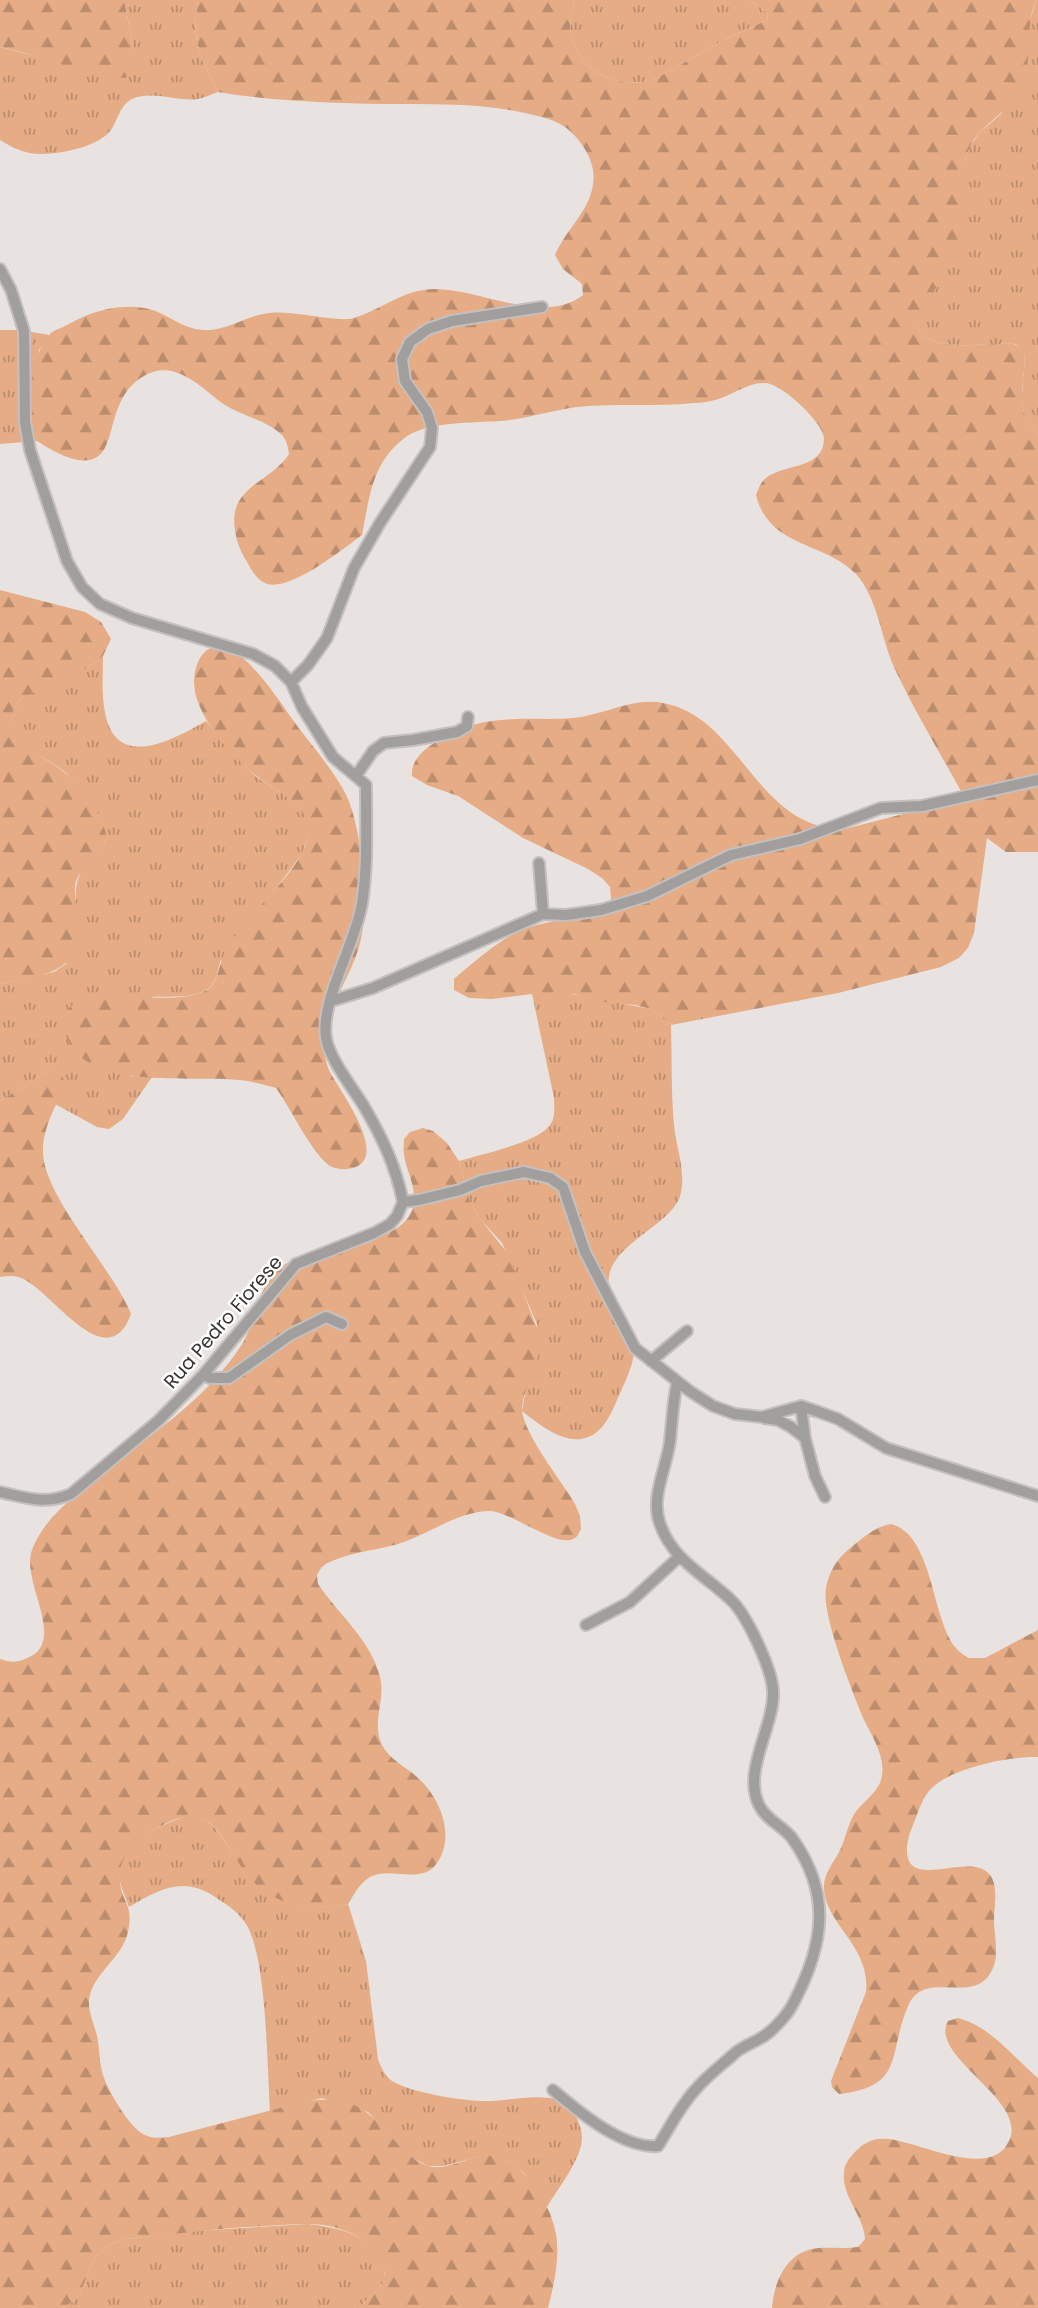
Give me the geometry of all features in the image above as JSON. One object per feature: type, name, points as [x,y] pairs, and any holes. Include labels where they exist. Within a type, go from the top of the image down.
[{"type":"street","points":[[0,269],[11,290],[24,331],[25,422],[30,450],[67,561],[82,587],[100,604],[132,618],[253,654],[275,666],[291,682],[302,707],[333,757],[366,785],[362,903],[331,1001],[326,1038],[332,1054],[393,1162],[403,1202],[524,1172],[550,1178],[563,1187],[585,1252],[635,1348],[677,1383],[713,1406],[735,1414],[784,1423],[805,1438]]},
{"type":"street","points":[[291,682],[327,638],[346,584],[358,560],[430,446],[432,428],[427,412],[405,380],[402,359],[410,342],[428,329],[452,321],[542,307]]},
{"type":"street","points":[[356,776],[378,746],[457,732],[467,726],[468,717]]},
{"type":"street","points":[[331,1001],[373,989],[543,914],[566,915],[601,910],[648,896],[731,855],[800,839],[881,808],[922,806],[1038,780]]},
{"type":"street","points":[[539,863],[543,914]]},
{"type":"street","name":"Rua Pedro Fiorese","points":[[0,1492],[43,1501],[57,1500],[71,1494],[159,1420],[203,1375],[296,1264],[390,1224],[403,1202]]},
{"type":"street","points":[[203,1375],[210,1378],[229,1378],[290,1335],[326,1317],[342,1324]]},
{"type":"street","points":[[651,1361],[687,1332]]},
{"type":"street","points":[[553,2090],[610,2132],[639,2145],[658,2147],[695,2090],[738,2050],[768,2034],[794,2004],[821,1926],[818,1886],[791,1836],[767,1816],[759,1804],[755,1789],[758,1757],[773,1691],[747,1619],[731,1599],[679,1557],[659,1522],[657,1503],[670,1442],[677,1383]]},
{"type":"street","points":[[762,1417],[801,1406],[838,1419],[886,1448],[1038,1496]]},
{"type":"street","points":[[801,1406],[805,1438],[815,1476],[825,1497]]},
{"type":"street","points":[[586,1625],[630,1602],[679,1557]]},
{"type":"green space","points":[[0,0],[124,0],[134,51],[133,72],[125,78],[109,76],[0,47]]},
{"type":"green space","points":[[124,0],[198,0],[196,26],[199,48],[218,92],[198,99],[148,96],[132,99],[125,105],[105,136],[74,150],[50,154],[30,153],[0,140],[0,47],[40,57],[134,51]]},
{"type":"green space","points":[[198,0],[575,0],[570,28],[577,51],[594,70],[617,81],[629,83],[655,79],[726,39],[767,20],[768,13],[749,0],[1036,0],[1030,22],[1028,64],[1023,84],[1012,102],[981,131],[969,149],[962,173],[961,224],[957,249],[948,270],[924,308],[918,330],[936,342],[963,345],[1014,344],[1024,352],[1022,405],[1030,424],[1038,434],[1038,852],[1006,852],[987,838],[974,933],[968,948],[959,958],[941,967],[838,993],[671,1025],[651,1009],[573,994],[532,994],[492,999],[469,998],[454,990],[454,979],[515,933],[590,912],[611,899],[610,887],[588,869],[523,838],[458,796],[427,785],[412,776],[416,759],[422,752],[438,741],[476,724],[517,719],[574,718],[640,702],[663,703],[690,713],[712,729],[769,794],[790,812],[815,825],[845,829],[965,798],[894,667],[874,607],[856,574],[829,555],[785,535],[763,512],[756,495],[762,482],[780,471],[809,462],[822,449],[824,438],[809,414],[790,396],[772,385],[759,383],[704,402],[577,407],[510,420],[438,425],[412,433],[392,449],[378,471],[362,535],[303,575],[277,584],[263,582],[252,570],[238,542],[234,521],[236,508],[246,492],[277,468],[289,454],[284,437],[276,430],[225,405],[182,374],[159,371],[144,376],[132,385],[124,396],[108,442],[97,457],[90,460],[74,459],[37,441],[30,424],[28,401],[39,351],[54,331],[102,310],[144,308],[187,327],[212,330],[270,313],[354,318],[423,290],[451,290],[510,303],[550,307],[567,304],[583,295],[582,284],[563,269],[555,255],[586,205],[593,183],[589,156],[566,128],[543,117],[489,107],[300,101],[218,92],[199,48],[196,26]]},
{"type":"green space","points":[[575,0],[749,0],[768,13],[767,20],[726,39],[655,79],[629,83],[617,81],[594,70],[577,51],[570,28]]},
{"type":"green space","points":[[1036,0],[1038,434],[1025,415],[1022,405],[1024,353],[1015,344],[949,344],[936,342],[918,330],[919,316],[927,302],[960,190],[962,170],[969,148],[979,133],[1001,114],[1027,67],[1028,28]]},
{"type":"green space","points":[[0,330],[21,330],[49,335],[39,350],[29,422],[37,441],[0,444]]},
{"type":"green space","points":[[0,590],[85,612],[101,622],[111,639],[103,656],[90,666],[68,679],[21,698],[12,712],[14,724],[23,741],[70,777],[84,792],[101,820],[106,839],[101,851],[77,879],[77,942],[72,955],[64,964],[42,975],[0,984]]},
{"type":"green space","points":[[221,643],[251,665],[268,685],[337,779],[350,803],[355,821],[364,884],[361,939],[358,952],[330,1014],[324,1043],[329,1070],[364,1135],[367,1149],[364,1160],[353,1168],[336,1168],[323,1160],[276,1088],[240,1080],[139,1077],[113,1072],[91,1064],[74,1050],[64,1029],[66,1012],[80,1001],[109,997],[178,997],[194,995],[211,987],[224,953],[234,938],[291,870],[306,845],[309,831],[302,811],[236,757],[204,716],[194,686],[195,672],[198,661],[207,650]]},
{"type":"green space","points":[[103,656],[106,717],[113,733],[123,743],[150,746],[180,735],[206,721],[250,771],[298,805],[307,818],[309,827],[302,854],[220,962],[211,986],[203,992],[189,995],[152,997],[130,1076],[152,1077],[123,1119],[109,1129],[97,1127],[55,1104],[60,1095],[49,1070],[0,1101],[0,984],[54,972],[66,964],[78,878],[106,842],[104,828],[90,802],[66,773],[24,743],[14,725],[12,712],[21,698],[90,666]]},
{"type":"green space","points":[[560,992],[651,1009],[671,1025],[673,1113],[682,1181],[679,1199],[673,1208],[630,1244],[613,1265],[609,1276],[610,1293],[633,1340],[633,1360],[605,1423],[597,1432],[577,1439],[547,1430],[522,1411],[537,1324],[502,1243],[481,1220],[470,1201],[459,1161],[533,1137],[552,1122],[554,1098],[532,994]]},
{"type":"green space","points":[[49,1070],[59,1070],[65,1082],[46,1131],[43,1148],[45,1166],[65,1209],[109,1275],[131,1314],[121,1332],[108,1338],[93,1334],[78,1324],[21,1278],[0,1277],[0,1101]]},
{"type":"green space","points":[[423,1128],[433,1131],[447,1143],[459,1161],[470,1201],[481,1220],[509,1255],[541,1339],[538,1357],[523,1399],[523,1418],[535,1443],[575,1504],[581,1529],[575,1538],[558,1539],[499,1513],[479,1512],[457,1518],[404,1542],[349,1555],[323,1566],[317,1575],[318,1584],[362,1639],[376,1664],[381,1685],[378,1728],[382,1745],[393,1759],[425,1785],[432,1795],[443,1817],[443,1852],[431,1870],[424,1873],[389,1873],[368,1878],[348,1904],[327,1907],[296,1905],[267,1893],[251,1880],[220,1833],[209,1822],[195,1817],[177,1819],[145,1835],[124,1858],[120,1881],[130,1915],[128,1932],[120,1949],[93,1986],[89,2005],[101,2068],[107,2085],[126,2117],[146,2136],[169,2137],[303,2102],[334,2100],[357,2106],[367,2113],[408,2153],[428,2166],[444,2167],[491,2156],[514,2166],[525,2175],[542,2197],[556,2234],[557,2262],[548,2308],[359,2308],[385,2281],[378,2255],[365,2241],[349,2232],[322,2225],[303,2224],[231,2228],[127,2239],[111,2244],[95,2257],[78,2298],[63,2308],[0,2308],[0,1659],[12,1662],[25,1659],[38,1651],[43,1640],[44,1626],[30,1563],[32,1550],[43,1529],[67,1502],[181,1412],[213,1382],[243,1342],[263,1291],[283,1266],[314,1252],[385,1235],[399,1227],[409,1216],[414,1201],[404,1155],[404,1139],[410,1132]]},
{"type":"green space","points":[[891,1524],[905,1531],[915,1544],[930,1578],[947,1633],[956,1648],[968,1658],[985,1658],[1038,1630],[1038,1757],[996,1761],[964,1770],[938,1783],[924,1799],[909,1838],[909,1861],[915,1867],[925,1870],[975,1867],[985,1870],[992,1878],[995,1894],[995,1962],[988,1977],[978,1984],[928,1988],[917,1993],[902,2021],[891,2064],[885,2075],[876,2084],[839,2094],[832,2087],[831,2081],[866,1992],[866,1975],[855,1948],[831,1912],[824,1886],[828,1871],[841,1848],[853,1817],[881,1781],[882,1761],[839,1654],[828,1616],[826,1588],[831,1571],[845,1552],[874,1530]]},
{"type":"green space","points":[[194,1815],[207,1821],[216,1830],[243,1868],[267,1892],[295,1904],[348,1904],[366,1961],[378,2059],[385,2074],[392,2081],[424,2093],[464,2100],[550,2098],[558,2100],[570,2109],[579,2123],[581,2146],[571,2170],[547,2207],[524,2173],[507,2161],[491,2156],[444,2166],[428,2166],[408,2155],[368,2112],[322,2098],[270,2111],[262,1986],[253,1940],[246,1924],[226,1904],[195,1887],[163,1890],[129,1907],[121,1885],[120,1863],[132,1846],[163,1825]]},
{"type":"green space","points":[[958,2018],[991,2035],[1038,2078],[1038,2308],[772,2308],[780,2277],[791,2260],[799,2254],[819,2248],[858,2247],[865,2239],[861,2222],[844,2182],[845,2167],[849,2159],[863,2145],[879,2139],[893,2140],[948,2155],[985,2158],[999,2153],[1009,2141],[1011,2126],[1005,2110],[952,2049],[946,2035],[948,2021]]},
{"type":"green space","points":[[308,2224],[348,2232],[370,2245],[379,2254],[384,2266],[385,2281],[359,2308],[63,2308],[78,2298],[95,2257],[111,2244],[127,2239],[195,2231]]}]
